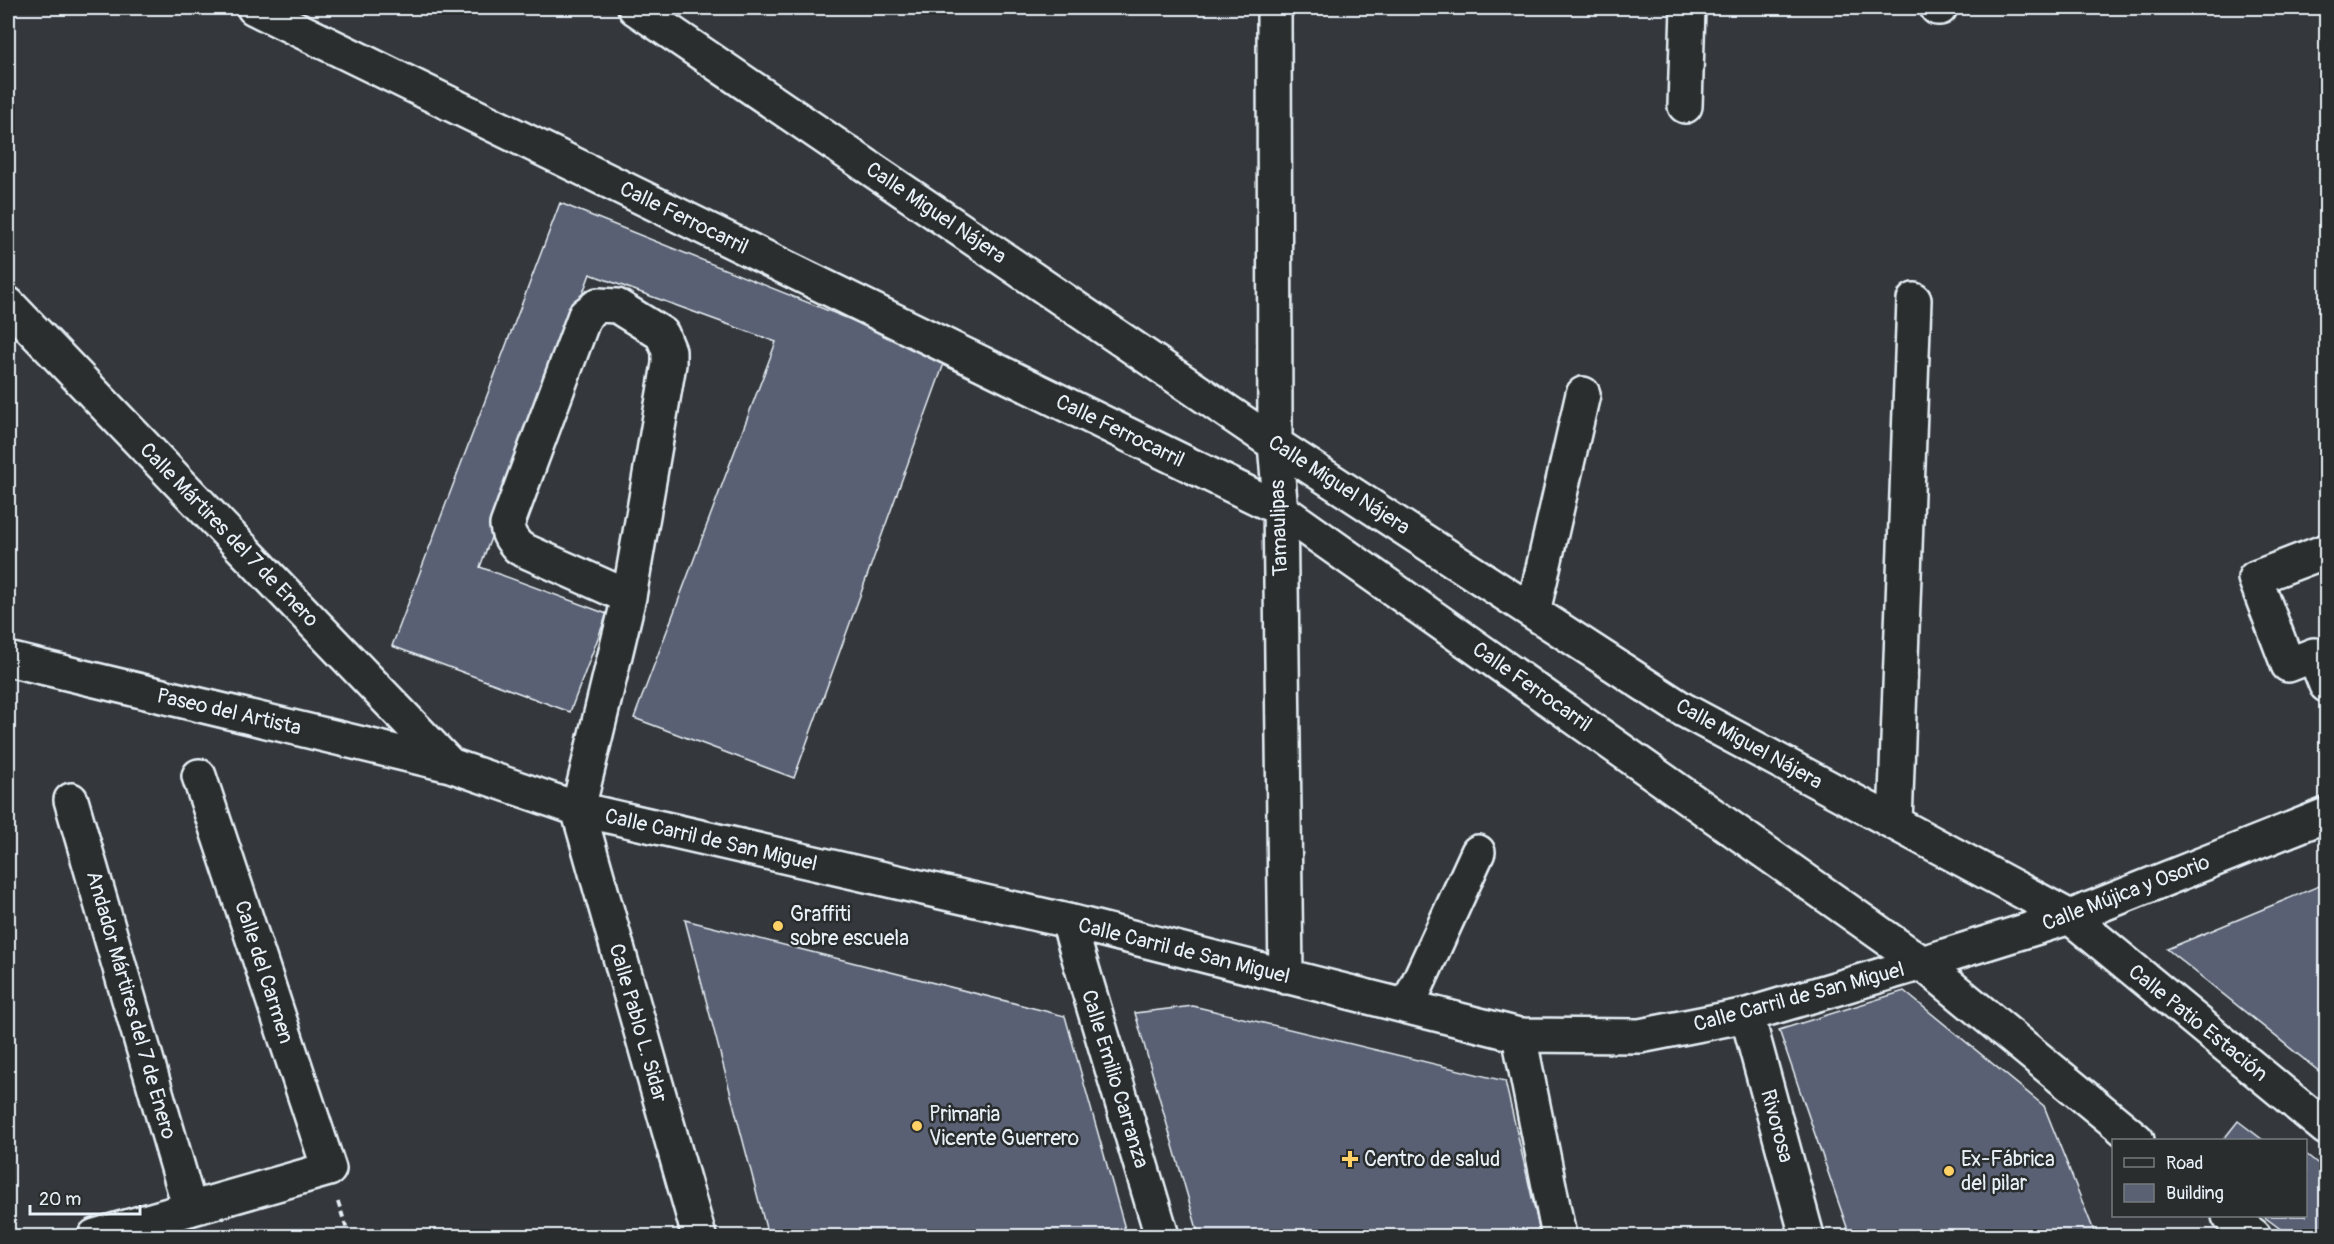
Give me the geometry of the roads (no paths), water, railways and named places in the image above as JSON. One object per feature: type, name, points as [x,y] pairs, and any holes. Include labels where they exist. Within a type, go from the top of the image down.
[{"type":"street","name":"Calle Ferrocarril","points":[[254,8],[1280,509],[1922,963]]},
{"type":"street","name":"Calle Miguel Nájera","points":[[635,8],[1275,444],[1682,709],[2070,917]]},
{"type":"street","name":"Tamaulipas","points":[[1274,8],[1275,444],[1280,509],[1286,977]]},
{"type":"street","points":[[1685,106],[1688,8]]},
{"type":"street","points":[[1895,823],[1914,300]]},
{"type":"street","name":"Calle Mártires del 7 de Enero","points":[[8,304],[450,765]]},
{"type":"street","points":[[578,809],[629,597],[667,379],[669,351],[662,334],[617,306],[598,305],[585,315],[507,525],[507,532],[509,538],[519,548],[629,597]]},
{"type":"street","points":[[1533,612],[1583,394]]},
{"type":"street","points":[[2326,552],[2255,578],[2288,665],[2314,655],[2326,685]]},
{"type":"street","name":"Paseo del Artista","points":[[8,659],[450,765]]},
{"type":"street","name":"Calle Carril de San Miguel","points":[[450,765],[578,809],[1068,921],[1519,1035],[1640,1036],[1747,1015],[1922,963]]},
{"type":"street","name":"Calle del Carmen","points":[[190,1209],[329,1169],[199,776]]},
{"type":"street","name":"Andador Mártires del 7 de Enero","points":[[71,800],[190,1209]]},
{"type":"street","name":"Calle Pablo L. Sidar","points":[[578,809],[699,1236]]},
{"type":"street","name":"Calle Mújica y Osorio","points":[[1922,963],[2070,917],[2326,815]]},
{"type":"street","points":[[1407,1007],[1478,852]]},
{"type":"street","name":"Calle Patio Estación","points":[[2070,917],[2326,1128]]},
{"type":"street","name":"Calle Emilio Carranza","points":[[1068,921],[1161,1236]]},
{"type":"street","points":[[1922,963],[2137,1139]]},
{"type":"street","name":"Rivorosa","points":[[1747,1015],[1807,1236]]},
{"type":"street","points":[[1519,1035],[1559,1236]]},
{"type":"street","points":[[95,1236],[190,1209]]},
{"type":"street","points":[[2231,1217],[2254,1236]]},
{"type":"place","name":"Graffiti sobre escuela","points":[[778,926]]},
{"type":"place","name":"Primaria Vicente Guerrero","points":[[917,1126]]},
{"type":"place","name":"Centro de salud","points":[[1350,1159]]},
{"type":"place","name":"Ex-Fábrica del pilar","points":[[1949,1171]]}]
